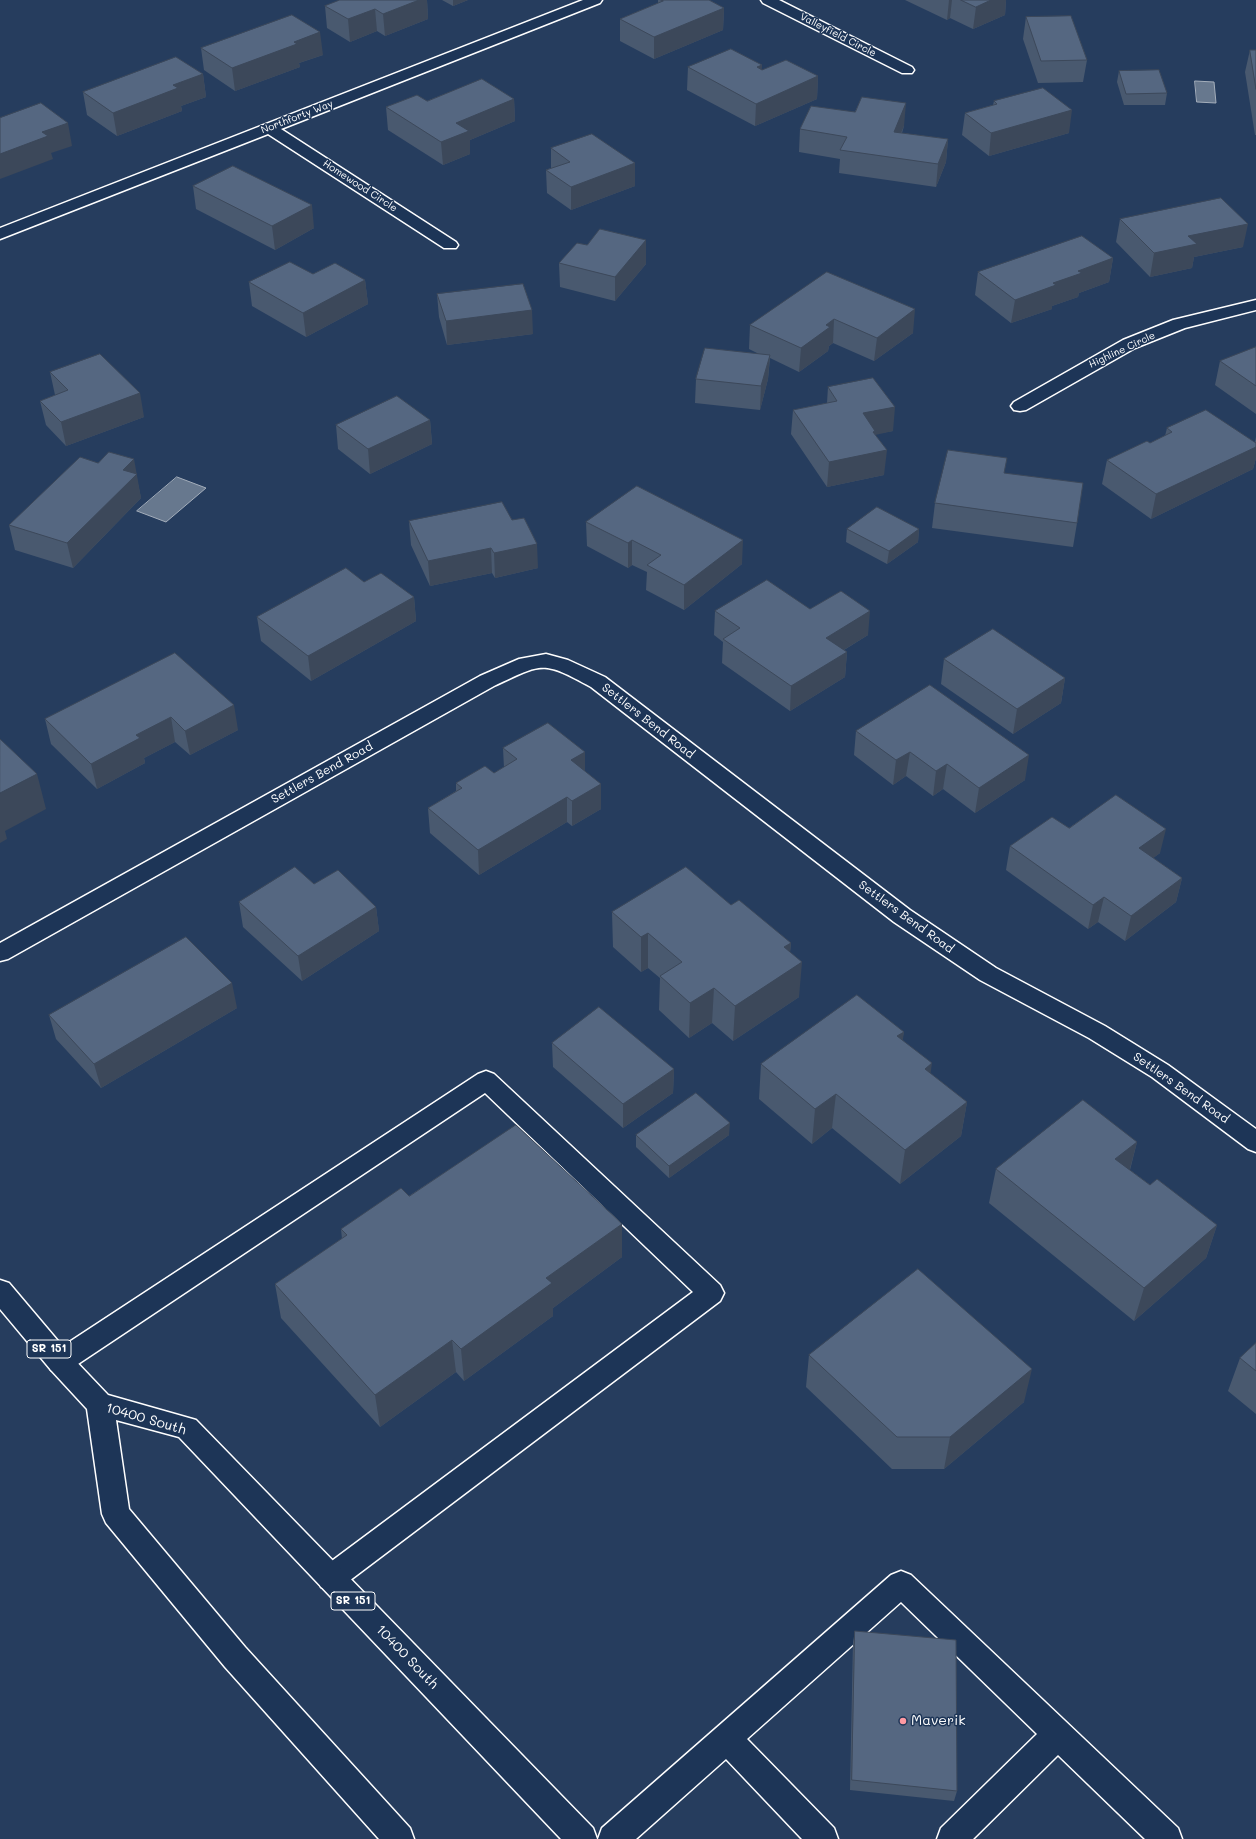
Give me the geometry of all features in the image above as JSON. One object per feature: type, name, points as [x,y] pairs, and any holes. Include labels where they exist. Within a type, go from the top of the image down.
[{"type":"street","name":"Northforty Way","points":[[0,234],[595,0]]},
{"type":"street","name":"Valleyfield Circle","points":[[768,0],[907,70]]},
{"type":"street","name":"Homewood Circle","points":[[269,128],[450,245]]},
{"type":"street","name":"Highline Circle","points":[[1020,406],[1129,344],[1179,324],[1256,305]]},
{"type":"street","name":"Settlers Bend Road","points":[[0,953],[487,681],[514,669],[540,660],[572,668],[598,682],[914,925],[988,974],[1096,1032],[1160,1071],[1256,1142]]},
{"type":"street","points":[[60,1362],[486,1080],[711,1293],[331,1578]]},
{"type":"street","name":"SR 151","points":[[0,1291],[60,1362],[100,1404]]},
{"type":"street","name":"10400 South","points":[[399,1839],[235,1657],[116,1514],[100,1404],[187,1428],[582,1839]]},
{"type":"street","points":[[613,1839],[902,1584],[1167,1839]]},
{"type":"street","points":[[952,1839],[1058,1734]]},
{"type":"street","points":[[726,1738],[823,1839]]},
{"type":"water","points":[[1195,81],[1214,82],[1216,103],[1197,102]]},
{"type":"water","points":[[177,477],[206,488],[166,522],[137,511]]},
{"type":"building","points":[[340,0],[419,0],[383,14],[375,9],[348,19],[325,6]]},
{"type":"building","points":[[661,0],[709,0],[724,8],[654,37],[620,19],[663,1]]},
{"type":"building","points":[[961,0],[991,0],[976,7]]},
{"type":"building","points":[[292,15],[320,32],[294,42],[297,44],[232,68],[201,48]]},
{"type":"building","points":[[1071,16],[1087,60],[1041,61],[1026,17]]},
{"type":"building","points":[[731,49],[762,65],[757,67],[762,70],[786,60],[818,76],[756,104],[688,67]]},
{"type":"building","points":[[1250,50],[1256,50],[1256,89]]},
{"type":"building","points":[[176,57],[203,74],[173,85],[178,88],[113,113],[83,92]]},
{"type":"building","points":[[1159,70],[1167,93],[1126,94],[1119,71]]},
{"type":"building","points":[[482,79],[514,99],[456,123],[469,131],[441,142],[386,107],[417,95],[427,101]]},
{"type":"building","points":[[1043,88],[1072,110],[991,133],[965,113],[997,104],[994,101]]},
{"type":"building","points":[[862,97],[906,103],[894,132],[948,139],[938,164],[840,150],[847,137],[800,129],[811,106],[855,112]]},
{"type":"building","points":[[41,103],[68,123],[42,132],[48,136],[0,154],[0,118]]},
{"type":"building","points":[[592,134],[635,163],[571,187],[546,170],[570,162],[551,148]]},
{"type":"building","points":[[233,166],[312,205],[272,226],[193,186]]},
{"type":"building","points":[[1221,198],[1248,224],[1188,236],[1197,244],[1154,253],[1120,219]]},
{"type":"building","points":[[600,229],[646,240],[615,277],[559,263],[577,243],[587,245]]},
{"type":"building","points":[[1082,236],[1113,258],[1078,271],[1082,273],[1053,283],[1056,285],[1015,300],[978,272]]},
{"type":"building","points":[[290,262],[313,274],[335,263],[365,280],[303,313],[249,282]]},
{"type":"building","points":[[827,272],[915,309],[877,338],[834,319],[826,325],[830,327],[801,348],[750,325]]},
{"type":"building","points":[[523,284],[532,310],[446,321],[437,294]]},
{"type":"building","points":[[1256,347],[1256,386],[1220,361]]},
{"type":"building","points":[[705,348],[770,355],[761,386],[696,379]]},
{"type":"building","points":[[100,354],[140,393],[61,422],[40,401],[68,390],[50,372]]},
{"type":"building","points":[[873,378],[895,407],[863,413],[875,431],[873,432],[887,450],[829,462],[793,410],[837,401],[828,387]]},
{"type":"building","points":[[397,396],[430,420],[368,449],[336,425]]},
{"type":"building","points":[[1206,410],[1256,443],[1256,447],[1156,494],[1107,460],[1147,441],[1150,443],[1172,432],[1167,428]]},
{"type":"building","points":[[948,450],[1007,458],[1004,473],[1083,483],[1077,523],[935,503]]},
{"type":"building","points":[[109,452],[134,459],[123,470],[137,474],[67,543],[9,525],[80,457],[98,463]]},
{"type":"building","points":[[637,486],[743,540],[684,585],[647,565],[661,555],[632,540],[628,543],[586,522]]},
{"type":"building","points":[[502,502],[512,520],[524,518],[537,544],[494,553],[491,548],[428,561],[409,521]]},
{"type":"building","points":[[877,507],[919,529],[889,551],[847,529]]},
{"type":"building","points":[[346,568],[364,582],[381,573],[414,597],[308,656],[257,617]]},
{"type":"building","points":[[767,580],[810,609],[841,591],[870,611],[826,638],[847,652],[791,686],[723,639],[740,628],[715,611]]},
{"type":"building","points":[[993,629],[1065,678],[1017,709],[944,659]]},
{"type":"building","points":[[175,653],[234,705],[185,731],[171,717],[136,735],[140,738],[91,764],[45,719]]},
{"type":"building","points":[[930,685],[1029,755],[979,788],[947,764],[936,771],[910,752],[896,760],[856,731]]},
{"type":"building","points":[[548,723],[585,752],[571,760],[601,784],[572,801],[567,797],[478,850],[428,808],[462,788],[456,783],[485,766],[494,773],[517,759],[503,748]]},
{"type":"building","points":[[0,739],[37,774],[0,793]]},
{"type":"building","points":[[1116,795],[1166,829],[1139,848],[1182,878],[1131,916],[1104,897],[1093,905],[1010,846],[1052,817],[1069,828]]},
{"type":"building","points":[[295,867],[314,884],[338,870],[376,907],[298,956],[239,902]]},
{"type":"building","points":[[686,867],[731,905],[739,900],[791,943],[784,947],[802,962],[735,1006],[714,988],[690,1003],[660,976],[682,962],[648,933],[641,937],[612,912]]},
{"type":"building","points":[[186,937],[232,983],[94,1064],[49,1015]]},
{"type":"building","points":[[857,995],[904,1032],[897,1036],[932,1063],[925,1069],[967,1102],[905,1150],[836,1094],[815,1109],[761,1064]]},
{"type":"building","points":[[599,1007],[674,1069],[623,1104],[552,1043]]},
{"type":"building","points":[[696,1093],[730,1123],[669,1166],[636,1135]]},
{"type":"building","points":[[1083,1100],[1137,1142],[1115,1159],[1150,1185],[1157,1179],[1217,1225],[1144,1288],[996,1169]]},
{"type":"building","points":[[516,1125],[622,1224],[546,1278],[552,1283],[461,1349],[452,1340],[375,1395],[275,1284],[347,1235],[341,1229],[401,1188],[409,1196]]},
{"type":"building","points":[[918,1269],[1032,1369],[950,1437],[897,1437],[809,1355]]},
{"type":"building","points":[[1256,1343],[1256,1371],[1240,1358]]},
{"type":"building","name":"Maverik","points":[[855,1631],[956,1640],[957,1791],[852,1780]]},
{"type":"place","name":"Maverik","points":[[903,1721]]}]
